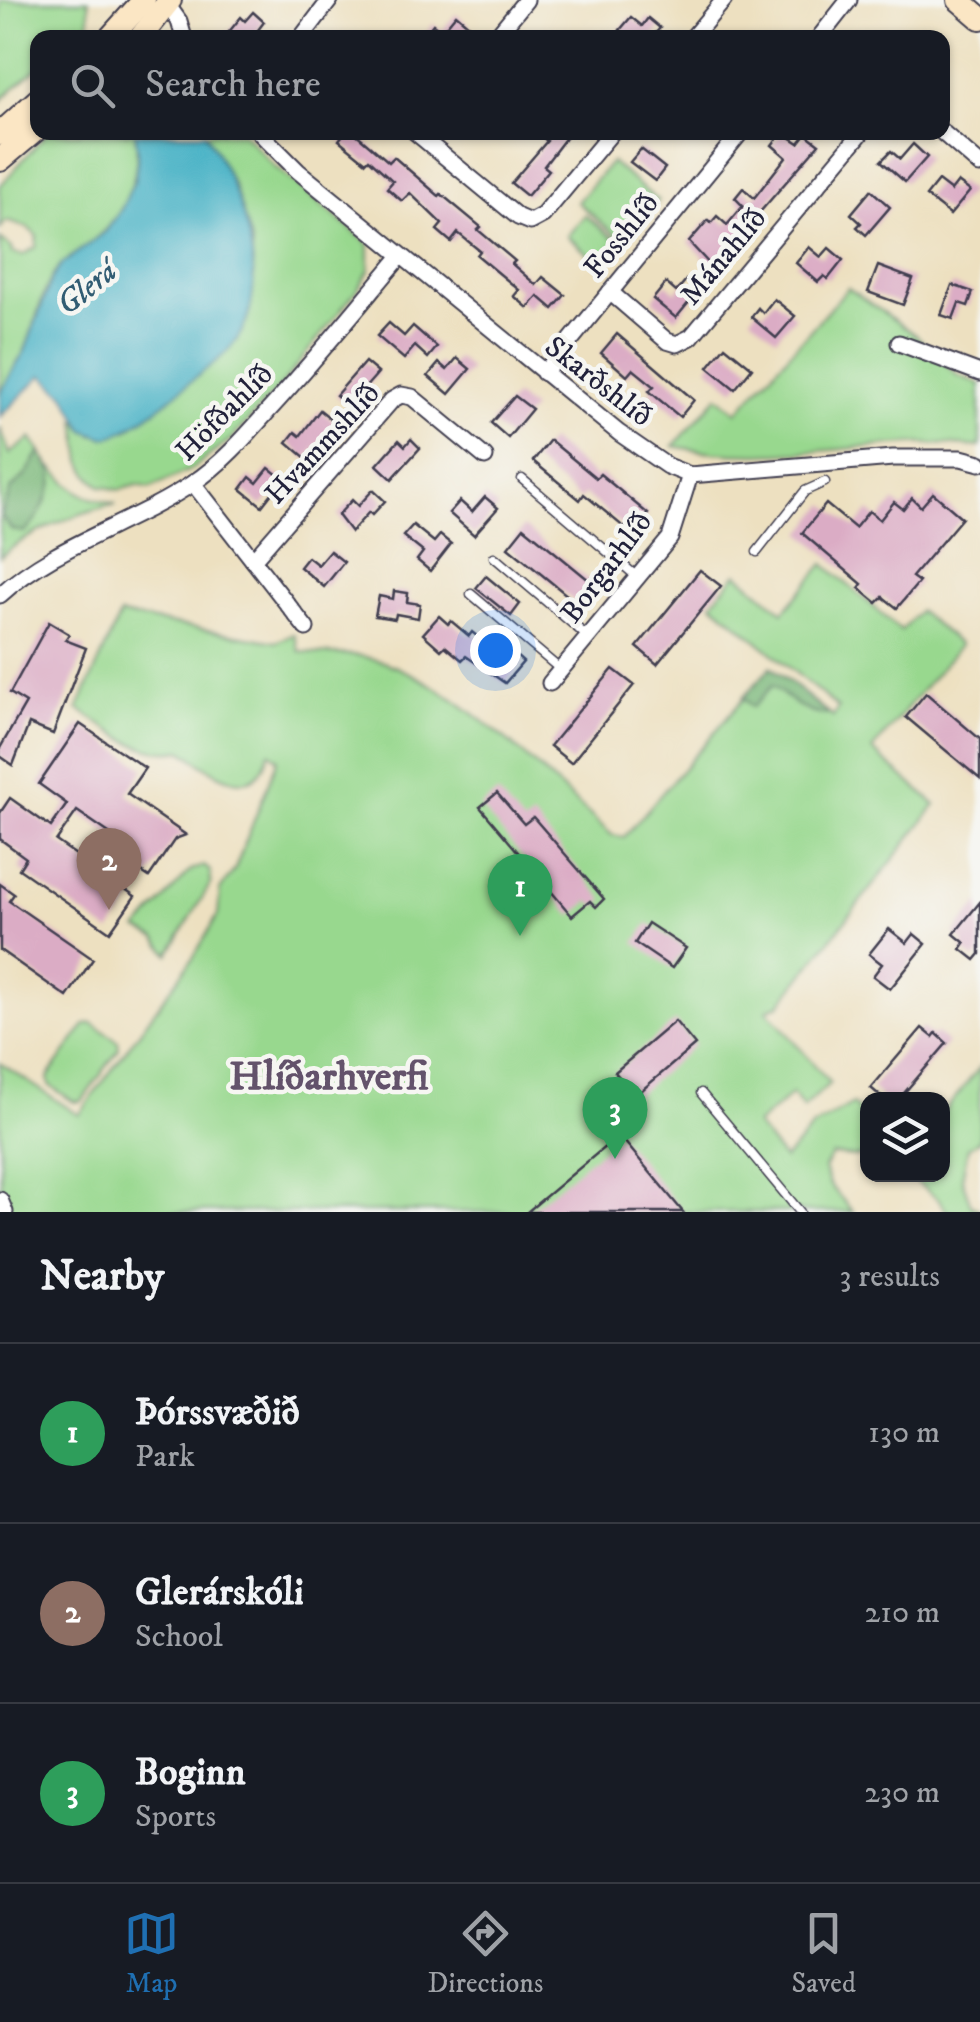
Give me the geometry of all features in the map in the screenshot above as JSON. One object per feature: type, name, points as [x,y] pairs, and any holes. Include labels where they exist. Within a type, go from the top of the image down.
[{"type":"street","points":[[307,30],[330,0]]},
{"type":"street","points":[[502,30],[526,0]]},
{"type":"street","points":[[699,30],[724,0]]},
{"type":"street","points":[[826,30],[849,0]]},
{"type":"street","points":[[958,0],[980,18]]},
{"type":"street","points":[[147,18],[179,21],[182,30]]},
{"type":"street","points":[[0,134],[30,107]]},
{"type":"street","points":[[0,160],[30,135]]},
{"type":"street","points":[[950,139],[980,165]]},
{"type":"street","name":"Skarðshlíð","points":[[267,140],[400,257],[544,373],[649,454],[690,474]]},
{"type":"street","points":[[425,140],[518,217],[530,222],[542,215],[605,140]]},
{"type":"street","name":"Fosshlíð","points":[[544,373],[734,140]]},
{"type":"street","name":"Mánahlíð","points":[[610,292],[666,341],[678,344],[690,337],[855,140]]},
{"type":"street","name":"Höfðahlíð","points":[[0,594],[48,560],[193,483],[250,432],[400,257]]},
{"type":"street","points":[[900,343],[980,373]]},
{"type":"street","name":"Hvammshlíð","points":[[253,560],[392,400],[412,397],[484,457]]},
{"type":"street","points":[[690,474],[893,458],[961,458],[980,463]]},
{"type":"street","name":"Borgarhlíð","points":[[556,676],[670,538],[690,474]]},
{"type":"street","points":[[193,483],[306,628]]},
{"type":"street","points":[[0,1200],[6,1212]]},
{"type":"lane","points":[[522,478],[638,577]]},
{"type":"lane","points":[[757,552],[805,490],[826,482]]},
{"type":"lane","points":[[494,557],[588,637]]},
{"type":"lane","points":[[471,594],[556,676]]},
{"type":"lane","points":[[702,1092],[800,1212]]},
{"type":"green space","points":[[0,0],[89,0],[89,26],[84,30],[30,30],[30,74],[0,101]]},
{"type":"green space","points":[[41,140],[136,140],[136,164],[129,194],[114,220],[54,273],[27,345],[0,393],[0,239],[13,253],[23,255],[36,247],[37,236],[28,228],[6,221],[0,229],[0,186]]},
{"type":"green space","points":[[209,140],[250,140],[274,166],[369,244],[369,271],[282,384],[231,439],[192,469],[151,488],[137,485],[119,490],[100,486],[82,461],[76,421],[93,435],[127,430],[230,348],[246,322],[252,284],[252,244],[234,186]]},
{"type":"green space","points":[[611,162],[658,201],[624,242],[577,202]]},
{"type":"green space","points":[[585,215],[617,241],[599,263],[567,236]]},
{"type":"green space","points":[[848,288],[917,336],[957,375],[980,384],[980,447],[909,444],[762,454],[674,446],[718,396],[737,412]]},
{"type":"green space","points":[[0,427],[10,454],[31,438],[40,451],[26,475],[11,489],[46,494],[53,483],[49,464],[78,492],[116,504],[55,524],[0,557]]},
{"type":"green space","points":[[40,451],[52,471],[51,487],[29,528],[24,532],[12,530],[1,516],[11,489],[26,475]]},
{"type":"green space","points":[[824,564],[901,631],[919,611],[960,645],[872,750],[936,805],[780,1004],[767,1010],[830,1083],[803,1108],[792,1094],[756,1125],[784,1159],[813,1127],[853,1104],[860,1112],[860,1156],[832,1155],[824,1168],[829,1184],[853,1212],[1,1212],[0,1063],[79,1115],[193,958],[218,915],[220,890],[235,869],[278,759],[269,752],[263,769],[254,778],[230,779],[182,750],[140,746],[78,709],[120,615],[276,642],[294,634],[299,651],[361,656],[394,666],[461,704],[612,835],[624,837],[771,667],[833,717],[838,708],[712,603],[737,573],[783,612]]},
{"type":"green space","points":[[771,667],[829,714],[806,710],[772,686],[753,707],[743,698]]},
{"type":"green space","points":[[204,866],[210,871],[211,883],[169,954],[156,938],[138,929],[191,870]]},
{"type":"green space","points":[[92,1023],[118,1041],[119,1049],[82,1101],[74,1102],[49,1085],[48,1077],[85,1025]]},
{"type":"green space","points":[[980,1067],[980,1140],[968,1147],[962,1179],[971,1205],[980,1212],[947,1212],[939,1200],[916,1182],[950,1182],[950,1104]]},
{"type":"water","name":"Glerá","points":[[136,140],[209,140],[217,154],[239,204],[252,260],[249,313],[239,336],[223,356],[162,405],[113,436],[105,438],[84,430],[65,395],[42,375],[0,417],[0,393],[25,351],[52,278],[62,264],[106,231],[121,210],[135,179]]},
{"type":"building","points":[[253,12],[264,22],[258,30],[230,30],[241,17],[245,21]]},
{"type":"building","points":[[456,14],[470,26],[467,30],[443,30]]},
{"type":"building","points":[[631,17],[642,26],[648,18],[660,28],[658,30],[620,30]]},
{"type":"building","points":[[339,140],[363,140],[389,162],[394,157],[481,227],[478,230],[536,285],[543,277],[565,295],[553,309],[538,296],[528,308],[514,296],[519,290],[477,255],[480,251],[458,233],[451,242],[437,230],[442,224],[410,193],[402,201],[387,188],[393,181],[369,159],[366,162]]},
{"type":"building","points":[[564,140],[544,166],[549,170],[527,196],[511,183],[547,141]]},
{"type":"building","points":[[776,140],[814,140],[819,144],[714,269],[689,242],[708,220],[711,223],[717,216],[727,225],[743,206],[735,198],[743,188],[754,198],[786,157],[772,145]]},
{"type":"building","points":[[913,144],[927,157],[905,182],[881,161],[891,151],[900,159]]},
{"type":"building","points":[[641,149],[665,168],[655,181],[630,162]]},
{"type":"building","points":[[938,181],[951,191],[958,182],[970,191],[950,215],[926,196]]},
{"type":"building","points":[[871,190],[890,207],[866,235],[851,214]]},
{"type":"building","points":[[809,247],[821,257],[829,248],[843,260],[828,279],[824,276],[818,282],[796,263]]},
{"type":"building","points":[[878,266],[913,279],[903,305],[868,292]]},
{"type":"building","points":[[686,280],[699,290],[676,318],[653,299],[666,283],[676,292]]},
{"type":"building","points":[[952,285],[973,292],[968,306],[959,303],[953,319],[941,315]]},
{"type":"building","points":[[774,299],[795,316],[776,338],[751,317],[758,308],[763,313]]},
{"type":"building","points":[[389,323],[404,336],[413,326],[437,347],[428,358],[415,346],[404,359],[377,336]]},
{"type":"building","points":[[617,334],[694,400],[680,417],[649,391],[654,386],[633,369],[627,376],[601,353]]},
{"type":"building","points":[[725,346],[752,368],[735,389],[708,367]]},
{"type":"building","points":[[457,358],[470,369],[449,394],[428,376],[439,363],[447,370]]},
{"type":"building","points":[[365,362],[378,373],[349,406],[336,395]]},
{"type":"building","points":[[515,396],[532,409],[508,438],[491,423]]},
{"type":"building","points":[[320,410],[336,423],[307,459],[287,442],[295,432],[300,436]]},
{"type":"building","points":[[411,439],[420,448],[392,479],[377,465],[399,440],[405,446]]},
{"type":"building","points":[[550,440],[648,514],[632,534],[584,494],[580,500],[533,461]]},
{"type":"building","points":[[269,468],[283,479],[262,506],[241,489],[250,477],[257,483]]},
{"type":"building","points":[[373,490],[385,501],[351,532],[338,515],[352,500],[358,506]]},
{"type":"building","points":[[933,493],[962,518],[912,577],[919,582],[897,608],[883,597],[877,603],[859,588],[862,584],[802,533],[826,504],[855,528],[869,511],[880,520],[894,502],[903,509],[912,498],[921,507]]},
{"type":"building","points":[[485,497],[498,508],[474,535],[449,513],[460,501],[472,512]]},
{"type":"building","points":[[413,525],[434,542],[440,535],[451,544],[430,571],[417,560],[423,552],[403,536]]},
{"type":"building","points":[[524,527],[595,585],[579,605],[508,547]]},
{"type":"building","points":[[330,551],[344,562],[324,587],[300,567],[308,557],[318,565]]},
{"type":"building","points":[[700,570],[721,586],[657,664],[637,647]]},
{"type":"building","points":[[486,576],[520,604],[511,616],[476,588]]},
{"type":"building","points":[[394,591],[408,593],[407,602],[420,604],[418,618],[375,616],[379,596],[393,599]]},
{"type":"building","points":[[439,616],[469,636],[472,632],[490,647],[493,643],[511,658],[514,654],[523,662],[505,683],[466,656],[462,660],[445,646],[441,650],[423,634]]},
{"type":"building","points":[[49,622],[69,634],[65,640],[86,648],[53,734],[29,724],[13,765],[0,756],[0,748],[26,703],[10,693]]},
{"type":"building","points":[[613,669],[634,685],[571,763],[550,746]]},
{"type":"building","points":[[926,693],[980,739],[980,779],[906,717]]},
{"type":"building","points":[[80,724],[145,768],[127,794],[186,835],[175,839],[149,877],[104,846],[112,835],[77,811],[56,841],[135,896],[110,932],[19,869],[26,858],[0,839],[0,813],[10,798],[51,827],[67,804],[39,784]]},
{"type":"building","points":[[497,793],[524,824],[533,817],[604,899],[596,907],[590,901],[572,916],[480,807]]},
{"type":"building","points":[[0,884],[14,894],[9,901],[93,959],[67,997],[0,950]]},
{"type":"building","points":[[980,902],[980,954],[975,960],[961,949],[965,943],[954,934]]},
{"type":"building","points":[[648,923],[686,948],[672,968],[635,943]]},
{"type":"building","points":[[889,929],[907,943],[914,934],[926,944],[890,989],[873,976],[882,964],[869,954]]},
{"type":"building","points":[[675,1021],[695,1045],[635,1096],[615,1072]]},
{"type":"building","points":[[922,1028],[947,1043],[905,1092],[876,1092],[871,1088]]},
{"type":"building","points":[[619,1135],[683,1212],[527,1212]]},
{"type":"place","name":"Glerárskóli","points":[[109,910]]},
{"type":"place","name":"Þórssvæðið","points":[[520,936]]},
{"type":"place","name":"Boginn","points":[[615,1159]]},
{"type":"district","name":"Hlíðarhverfi","points":[[329,1075]]}]
